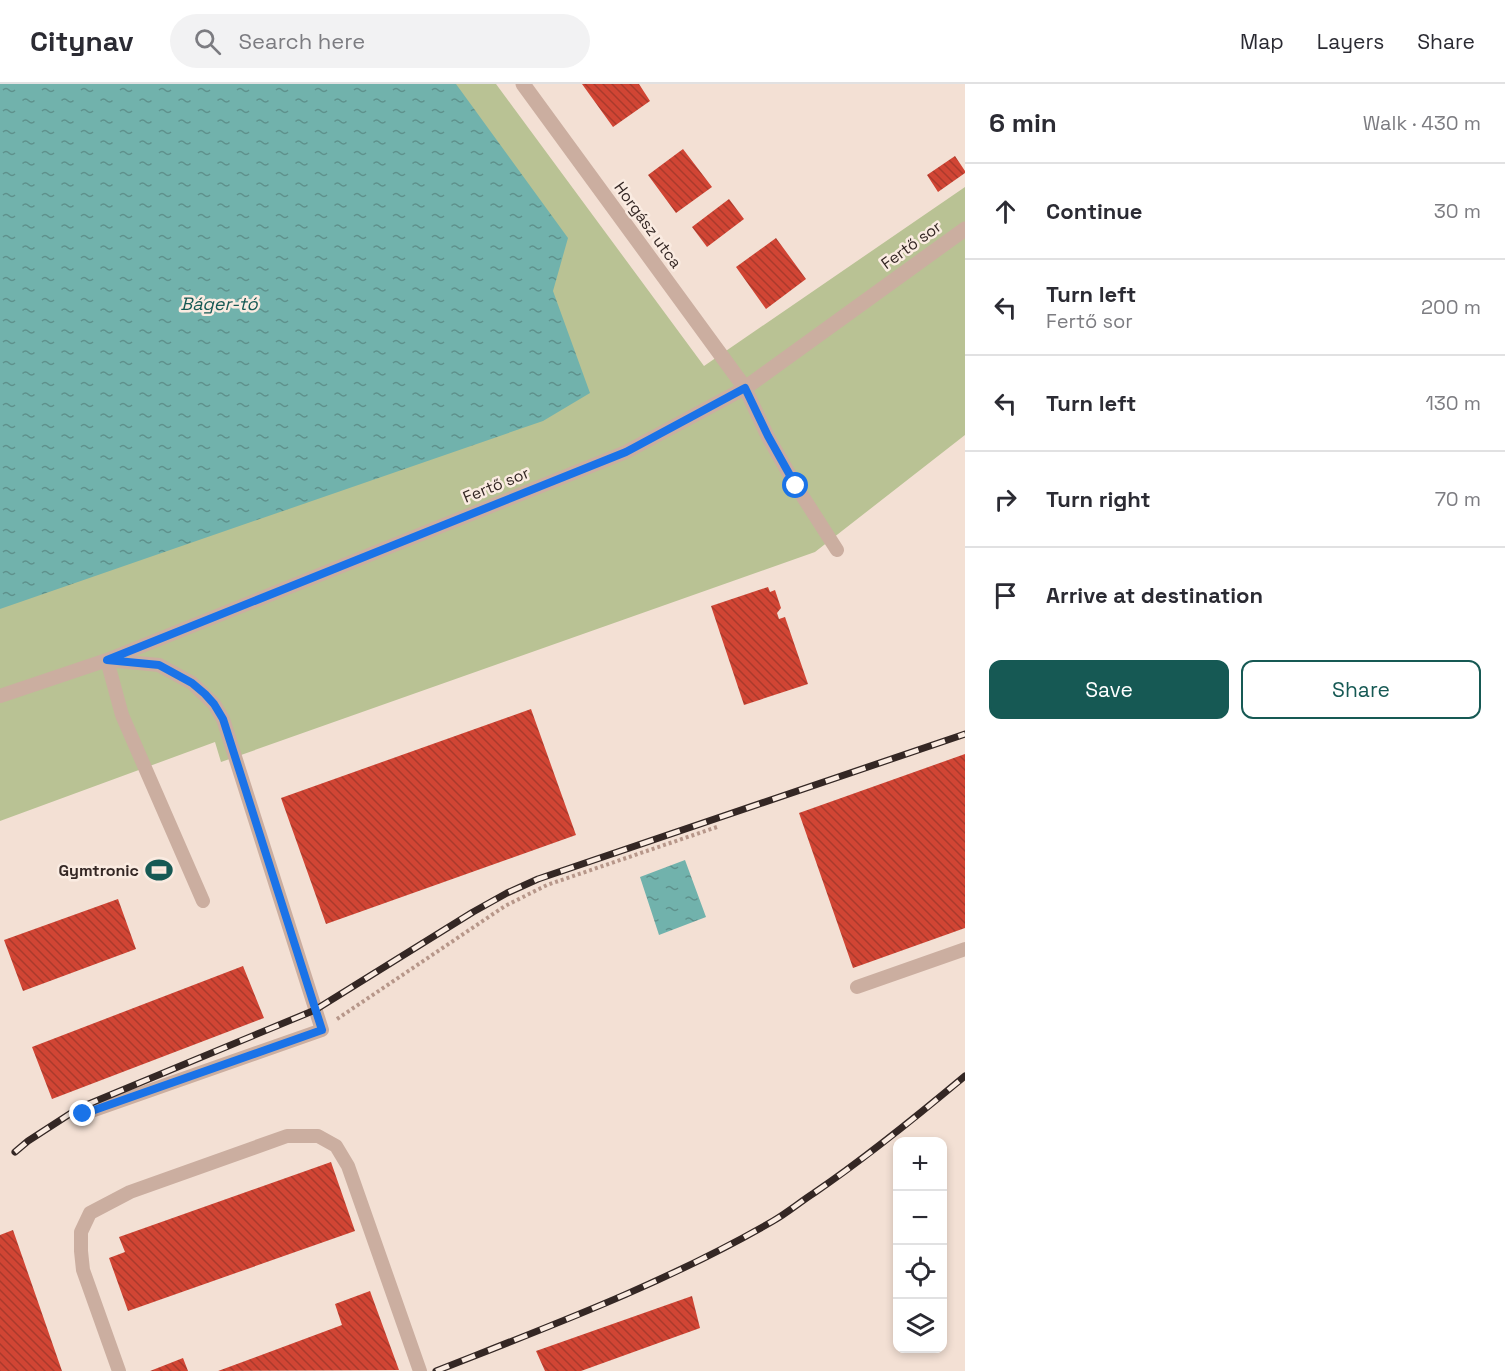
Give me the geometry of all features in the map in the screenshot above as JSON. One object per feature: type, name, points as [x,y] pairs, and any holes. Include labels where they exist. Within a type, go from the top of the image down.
[{"type":"street","name":"Horgász utca","points":[[523,84],[745,388]]},
{"type":"street","name":"Fertő sor","points":[[745,388],[965,228]]},
{"type":"lane","points":[[745,388],[796,486],[837,550]]},
{"type":"lane","name":"Fertő sor","points":[[0,696],[107,660],[626,452],[745,388]]},
{"type":"lane","points":[[83,1114],[322,1030],[223,719],[214,704],[192,683],[159,665],[107,660],[122,715],[203,901]]},
{"type":"lane","points":[[857,987],[965,949]]},
{"type":"lane","points":[[119,1371],[83,1270],[81,1232],[90,1213],[130,1192],[287,1136],[318,1136],[336,1146],[348,1166],[420,1371]]},
{"type":"path","points":[[322,1030],[505,906],[526,895],[546,885],[717,827]]},
{"type":"green space","points":[[0,84],[496,84],[704,366],[965,187],[965,435],[815,552],[221,762],[215,742],[0,821]]},
{"type":"water","name":"Báger-tó","points":[[0,84],[456,84],[568,238],[553,291],[590,393],[543,421],[0,609]]},
{"type":"water","points":[[685,860],[706,917],[659,935],[640,877]]},
{"type":"building","points":[[582,84],[639,84],[650,101],[613,127]]},
{"type":"building","points":[[683,149],[712,187],[676,213],[648,175]]},
{"type":"building","points":[[955,156],[965,173],[938,192],[927,175]]},
{"type":"building","points":[[729,199],[744,219],[707,247],[692,227]]},
{"type":"building","points":[[776,238],[806,279],[766,309],[736,267]]},
{"type":"building","points":[[768,587],[770,592],[775,590],[781,608],[777,613],[779,619],[785,617],[808,684],[744,705],[711,606]]},
{"type":"building","points":[[531,709],[576,835],[326,924],[281,798]]},
{"type":"building","points":[[965,754],[965,928],[853,968],[799,813]]},
{"type":"building","points":[[118,899],[136,949],[23,991],[4,940]]},
{"type":"building","points":[[243,966],[264,1018],[52,1099],[32,1047]]},
{"type":"building","points":[[331,1162],[355,1231],[128,1311],[109,1258],[125,1252],[119,1237]]},
{"type":"building","points":[[13,1230],[62,1371],[0,1371],[0,1235]]},
{"type":"building","points":[[370,1291],[399,1370],[218,1371],[342,1325],[335,1304]]},
{"type":"building","points":[[692,1296],[700,1328],[581,1371],[545,1371],[536,1351]]},
{"type":"building","points":[[183,1358],[188,1371],[150,1371]]},
{"type":"railway","points":[[15,1152],[79,1108],[315,1010],[473,912],[538,879],[965,734]]},
{"type":"railway","points":[[436,1371],[649,1284],[773,1221],[872,1151],[965,1076]]},
{"type":"place","name":"Gymtronic","points":[[159,870]]},
{"type":"route","points":[[83,1114],[322,1030],[223,719],[214,704],[192,683],[159,665],[107,660],[626,452],[745,388],[796,486]]}]
